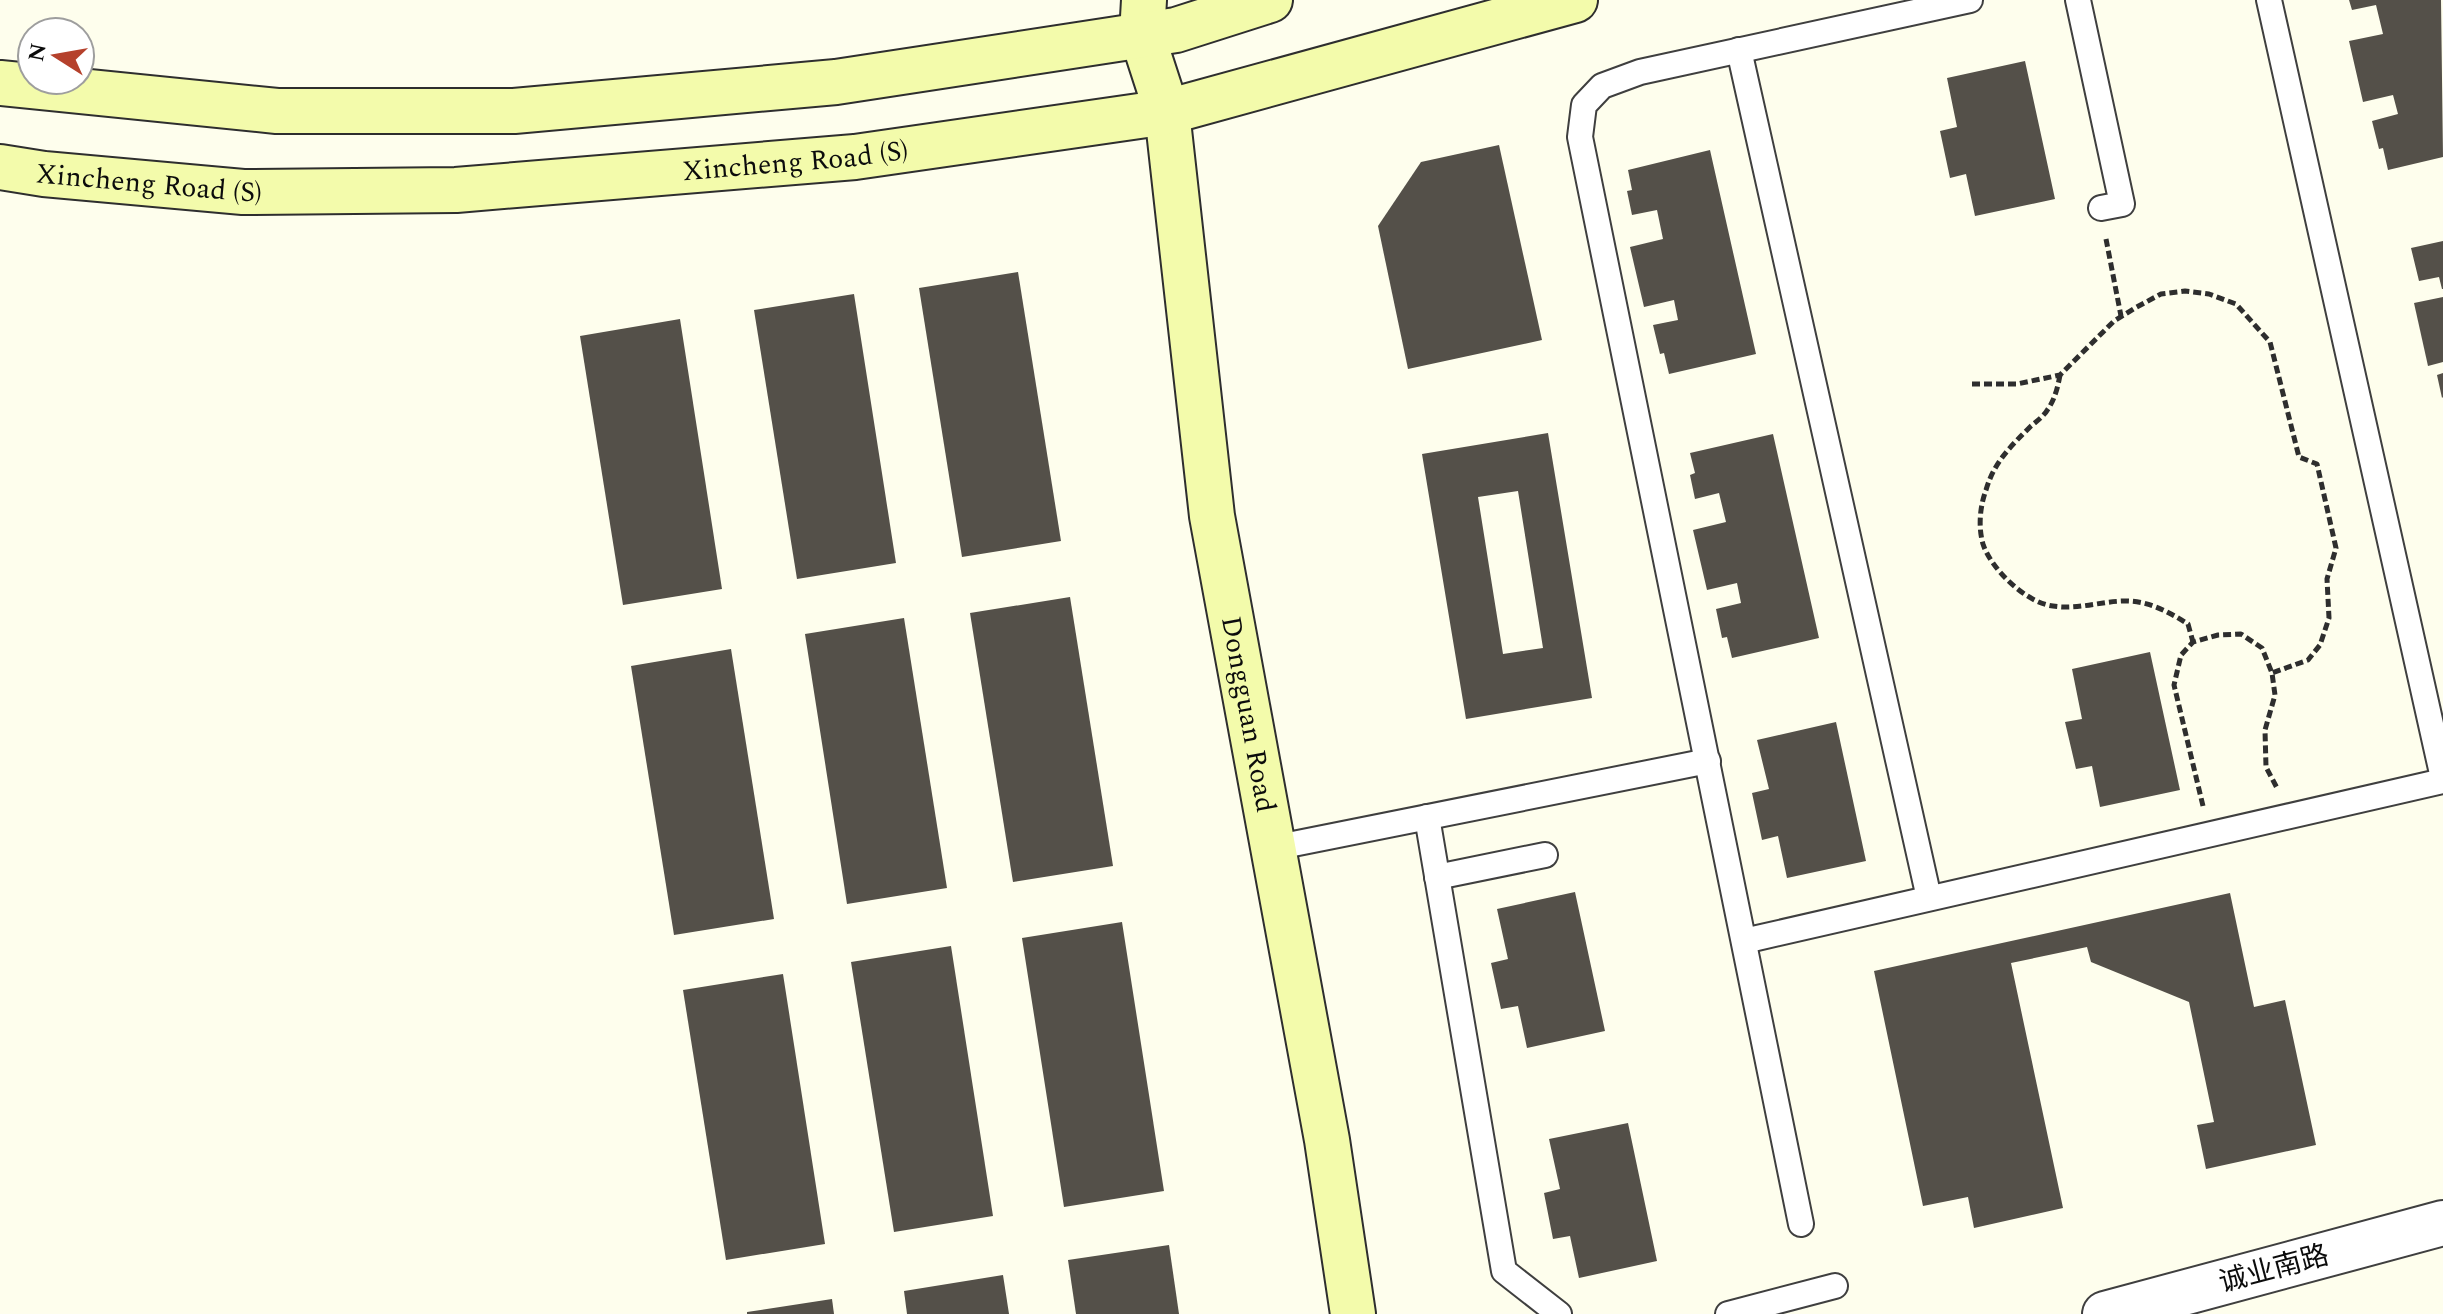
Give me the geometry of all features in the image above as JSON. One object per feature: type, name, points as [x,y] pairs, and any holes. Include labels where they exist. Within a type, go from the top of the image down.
[{"type":"main road","points":[[0,83],[277,111],[514,111],[836,82],[1160,16],[1270,0]]},
{"type":"main road","name":"Xincheng Road (S)","points":[[0,167],[44,174],[243,192],[456,190],[855,157],[1167,112],[1575,0]]},
{"type":"main road","name":"Dongguan Road","points":[[1160,16],[1167,112],[1212,516],[1327,1140],[1353,1314]]},
{"type":"street","name":"诚业南路","points":[[2105,1314],[2152,1308],[2443,1223]]},
{"type":"lane","points":[[1801,1224],[1580,137],[1584,105],[1602,86],[1640,72],[1970,0]]},
{"type":"lane","points":[[2078,0],[2122,204],[2101,208]]},
{"type":"lane","points":[[1744,941],[2443,780],[2269,0]]},
{"type":"lane","points":[[1739,50],[1929,898]]},
{"type":"lane","points":[[1273,848],[1708,761]]},
{"type":"lane","points":[[1427,817],[1504,1271],[1559,1314]]},
{"type":"lane","points":[[1437,877],[1545,855]]},
{"type":"lane","points":[[1728,1314],[1835,1286]]},
{"type":"path","points":[[2101,208],[2121,316]]},
{"type":"path","points":[[2193,642],[2188,624],[2168,612],[2147,605],[2126,601],[2073,607],[2050,606],[2024,593],[2000,574],[1983,544],[1980,514],[1985,490],[1996,464],[2009,446],[2048,410],[2060,375],[2121,316],[2161,294],[2185,291],[2209,294],[2236,304],[2270,342],[2299,457],[2317,464],[2336,548],[2327,579],[2329,618],[2320,645],[2308,660],[2272,673]]},
{"type":"path","points":[[1972,384],[2017,384],[2060,375]]},
{"type":"path","points":[[2209,834],[2174,685],[2181,655],[2193,642],[2218,635],[2241,634],[2262,648],[2272,673],[2275,695],[2265,730],[2266,767],[2292,816]]},
{"type":"building","points":[[2349,0],[2441,0],[2443,157],[2388,170],[2372,121],[2398,114],[2393,95],[2363,102],[2349,41],[2383,34],[2376,5],[2352,10]]},
{"type":"building","points":[[2025,61],[2055,199],[1975,216],[1966,174],[1950,178],[1940,131],[1957,127],[1947,78]]},
{"type":"building","points":[[1499,145],[1542,340],[1408,369],[1378,226],[1421,162]]},
{"type":"building","points":[[1710,150],[1756,354],[1669,374],[1653,325],[1678,320],[1674,300],[1644,307],[1630,247],[1663,239],[1657,210],[1632,215],[1627,191],[1632,190],[1628,170]]},
{"type":"building","points":[[2443,241],[2442,289],[2439,277],[2419,281],[2411,248]]},
{"type":"building","points":[[1018,272],[1061,541],[962,557],[919,288]]},
{"type":"building","points":[[854,294],[896,563],[797,579],[754,310]]},
{"type":"building","points":[[2443,297],[2443,362],[2428,366],[2414,303]]},
{"type":"building","points":[[680,319],[722,589],[623,605],[580,336]]},
{"type":"building","points":[[2443,373],[2443,397],[2442,398],[2437,375]]},
{"type":"building","points":[[1548,433],[1592,698],[1466,719],[1422,454]],"holes":[[[1518,491],[1543,648],[1503,654],[1478,497]]]},
{"type":"building","points":[[1773,434],[1819,638],[1732,658],[1727,637],[1722,638],[1716,609],[1741,603],[1737,583],[1707,590],[1693,530],[1726,522],[1719,493],[1695,499],[1690,475],[1695,473],[1690,453]]},
{"type":"building","points":[[1070,597],[1113,866],[1013,882],[970,613]]},
{"type":"building","points":[[904,618],[947,888],[847,904],[805,634]]},
{"type":"building","points":[[731,649],[774,919],[674,935],[631,666]]},
{"type":"building","points":[[2150,652],[2180,790],[2100,807],[2092,766],[2076,769],[2065,722],[2082,719],[2072,669]]},
{"type":"building","points":[[1836,722],[1866,861],[1787,878],[1778,836],[1762,840],[1752,793],[1769,789],[1757,740]]},
{"type":"building","points":[[1575,892],[1605,1031],[1527,1048],[1518,1006],[1501,1009],[1491,963],[1508,959],[1497,909]]},
{"type":"building","points":[[2230,893],[2254,1007],[2285,1000],[2316,1145],[2206,1169],[2197,1125],[2214,1122],[2189,1002],[2091,962],[2087,947],[2011,963],[2063,1208],[1974,1228],[1968,1197],[1923,1206],[1874,971]]},
{"type":"building","points":[[1122,922],[1164,1191],[1064,1207],[1022,938]]},
{"type":"building","points":[[951,946],[993,1216],[894,1232],[851,962]]},
{"type":"building","points":[[783,974],[825,1244],[726,1260],[683,990]]},
{"type":"building","points":[[1628,1123],[1657,1261],[1579,1278],[1570,1236],[1553,1239],[1544,1193],[1560,1189],[1549,1139]]},
{"type":"building","points":[[1169,1245],[1179,1314],[1076,1314],[1068,1260]]},
{"type":"building","points":[[1003,1275],[1009,1314],[907,1314],[904,1291]]},
{"type":"building","points":[[832,1299],[834,1314],[747,1314],[747,1312]]}]
